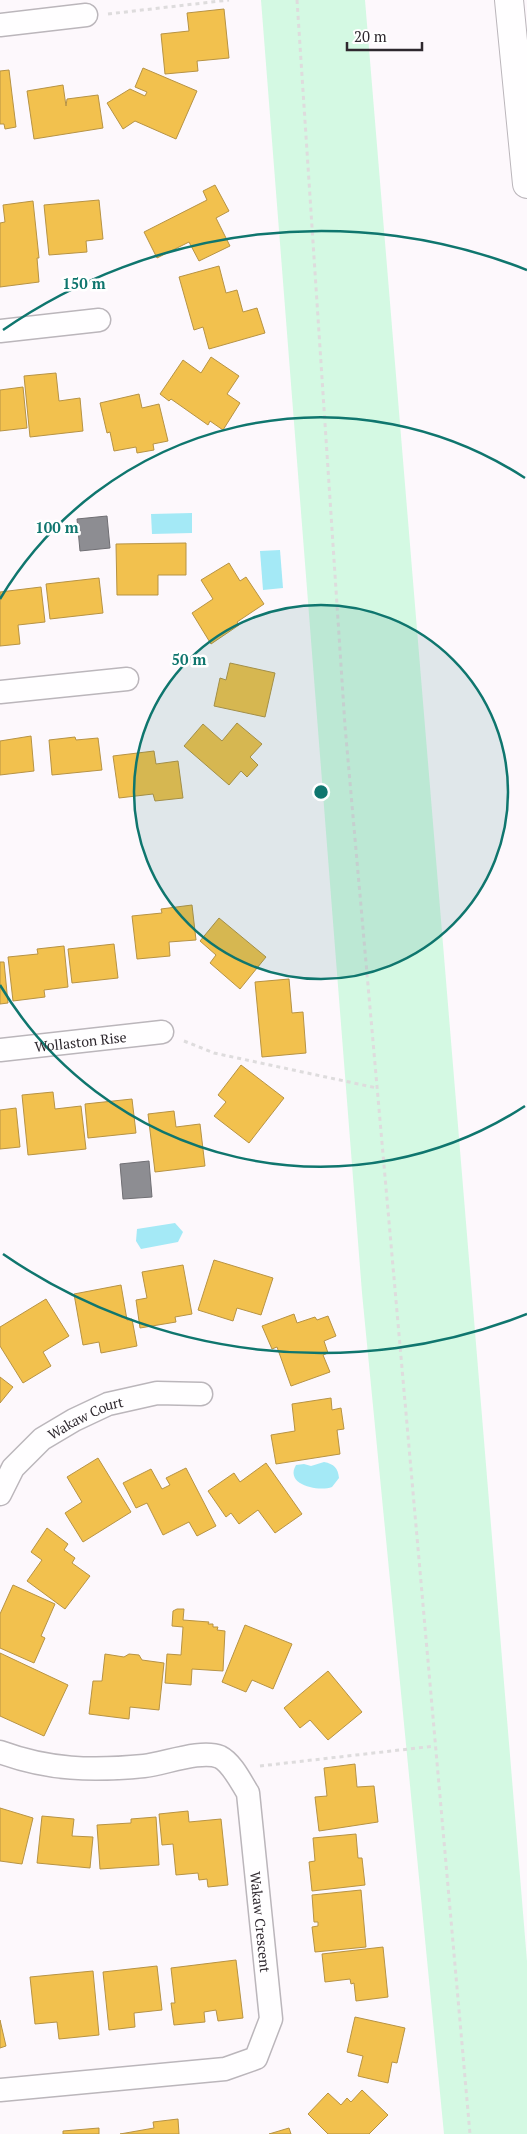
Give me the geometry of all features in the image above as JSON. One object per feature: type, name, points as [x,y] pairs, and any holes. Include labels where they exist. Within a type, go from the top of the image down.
[{"type":"highway","points":[[509,0],[527,184]]},
{"type":"street","points":[[0,25],[86,15]]},
{"type":"street","points":[[0,331],[99,320]]},
{"type":"street","points":[[0,692],[127,679]]},
{"type":"street","name":"Wollaston Rise","points":[[0,1050],[162,1032]]},
{"type":"street","name":"Wakaw Court","points":[[0,1494],[13,1468],[42,1439],[74,1420],[108,1404],[156,1392],[201,1394]]},
{"type":"street","name":"Wakaw Crescent","points":[[0,1752],[20,1760],[66,1769],[145,1766],[196,1755],[220,1757],[232,1769],[248,1793],[271,2019],[256,2058],[225,2069],[0,2090]]},
{"type":"path","points":[[86,15],[140,12],[229,0]]},
{"type":"path","points":[[297,0],[345,726],[434,1746],[470,2134]]},
{"type":"path","points":[[162,1032],[214,1053],[377,1088]]},
{"type":"path","points":[[287,1764],[434,1746]]},
{"type":"green space","points":[[261,0],[365,0],[527,1961],[527,2134],[444,2134],[362,1293]]},
{"type":"water","points":[[192,513],[192,533],[152,534],[151,514]]},
{"type":"water","points":[[280,550],[283,588],[263,590],[260,551]]},
{"type":"water","points":[[175,1223],[183,1232],[178,1242],[141,1249],[136,1241],[137,1229]]},
{"type":"water","points":[[324,1462],[333,1465],[338,1472],[339,1478],[332,1487],[312,1488],[295,1478],[296,1465],[304,1464],[311,1466]]},
{"type":"building: Homes","points":[[224,9],[229,58],[197,61],[198,71],[165,74],[161,34],[189,31],[187,13]]},
{"type":"building: Homes","points":[[143,68],[197,91],[176,139],[135,121],[123,129],[107,103],[130,89],[145,96],[147,92],[135,87]]},
{"type":"building: Homes","points":[[9,70],[16,127],[5,129],[4,124],[0,124],[0,71]]},
{"type":"building: Homes","points":[[63,85],[66,106],[67,99],[98,95],[103,128],[34,139],[27,91]]},
{"type":"building: Homes","points":[[215,185],[229,211],[216,218],[230,246],[199,261],[189,242],[157,258],[144,232],[207,200],[203,191]]},
{"type":"building: Homes","points":[[99,200],[103,239],[86,241],[87,252],[49,255],[44,205]]},
{"type":"building: Homes","points":[[33,201],[39,258],[37,258],[39,282],[0,287],[0,223],[5,222],[3,205]]},
{"type":"building: Homes","points":[[219,266],[226,293],[237,290],[243,312],[257,308],[265,333],[209,349],[203,327],[194,330],[179,277]]},
{"type":"building: Homes","points":[[211,357],[239,376],[227,394],[240,403],[223,430],[210,421],[208,425],[171,399],[169,401],[160,394],[183,360],[201,373]]},
{"type":"building: Homes","points":[[56,373],[59,401],[80,398],[83,431],[30,437],[24,376]]},
{"type":"building: Homes","points":[[23,387],[27,428],[0,431],[0,390]]},
{"type":"building: Homes","points":[[139,394],[142,408],[159,404],[168,441],[153,444],[154,450],[137,453],[136,447],[114,451],[110,432],[107,433],[100,403]]},
{"type":"building: Homes","points":[[186,543],[186,575],[158,575],[158,595],[117,595],[116,544]]},
{"type":"building: Homes","points":[[229,563],[240,581],[246,577],[264,604],[237,622],[239,625],[211,644],[192,613],[213,599],[201,580]]},
{"type":"building: Homes","points":[[99,578],[103,613],[50,619],[46,584]]},
{"type":"building: Homes","points":[[41,587],[45,622],[18,625],[20,644],[0,646],[0,592]]},
{"type":"building: Homes","points":[[230,663],[275,673],[265,717],[214,706],[220,678],[226,680]]},
{"type":"building: Homes","points":[[237,723],[262,744],[250,757],[258,765],[247,777],[241,771],[229,785],[184,746],[203,724],[222,741]]},
{"type":"building: Homes","points":[[31,736],[34,771],[0,775],[0,741]]},
{"type":"building: Homes","points":[[75,737],[76,740],[98,738],[102,770],[52,775],[49,740]]},
{"type":"building: Homes","points":[[154,751],[156,764],[178,761],[183,798],[155,801],[153,794],[119,798],[113,756]]},
{"type":"building: Homes","points":[[192,905],[196,940],[169,942],[170,956],[137,959],[132,916],[162,913],[161,909]]},
{"type":"building: Homes","points":[[219,918],[266,957],[240,989],[210,963],[216,955],[200,941]]},
{"type":"building: Homes","points":[[114,944],[118,978],[72,983],[68,949]]},
{"type":"building: Homes","points":[[64,946],[68,987],[44,990],[45,997],[13,1001],[8,957],[38,954],[37,949]]},
{"type":"building: Homes","points":[[0,962],[4,962],[8,1003],[0,1004]]},
{"type":"building: Homes","points":[[289,979],[292,1013],[303,1012],[306,1053],[262,1057],[255,982]]},
{"type":"building: Homes","points":[[241,1065],[284,1098],[249,1143],[214,1116],[226,1102],[218,1095]]},
{"type":"building: Homes","points":[[53,1092],[55,1109],[81,1106],[86,1149],[28,1155],[22,1095]]},
{"type":"building: Homes","points":[[132,1099],[136,1133],[88,1138],[85,1104]]},
{"type":"building: Homes","points":[[16,1108],[20,1147],[0,1149],[0,1110]]},
{"type":"building: Homes","points":[[174,1111],[176,1127],[200,1124],[205,1166],[155,1172],[148,1114]]},
{"type":"building: Homes","points":[[214,1260],[273,1278],[261,1315],[237,1308],[233,1321],[198,1310]]},
{"type":"building: Homes","points":[[183,1265],[192,1314],[175,1317],[176,1322],[140,1328],[136,1300],[147,1298],[142,1272]]},
{"type":"building: Homes","points":[[121,1285],[127,1320],[132,1319],[137,1346],[101,1353],[99,1342],[83,1345],[74,1294]]},
{"type":"building: Homes","points":[[46,1299],[69,1336],[43,1352],[51,1366],[23,1383],[0,1346],[0,1327]]},
{"type":"building: Homes","points":[[294,1314],[297,1323],[315,1317],[317,1320],[328,1316],[336,1336],[324,1341],[328,1353],[323,1355],[330,1372],[291,1386],[277,1347],[272,1349],[262,1326]]},
{"type":"building: Homes","points":[[0,1377],[13,1387],[0,1403]]},
{"type":"building: Homes","points":[[331,1398],[332,1410],[341,1408],[344,1429],[337,1430],[340,1454],[276,1464],[271,1435],[295,1431],[292,1404]]},
{"type":"building: Homes","points":[[98,1458],[131,1512],[83,1542],[65,1513],[82,1502],[67,1477]]},
{"type":"building: Homes","points":[[266,1463],[302,1514],[275,1533],[258,1510],[239,1524],[231,1513],[226,1517],[208,1491],[234,1473],[240,1482]]},
{"type":"building: Homes","points":[[186,1468],[216,1526],[197,1536],[189,1522],[163,1535],[147,1503],[136,1508],[123,1483],[151,1469],[162,1489],[170,1485],[166,1478]]},
{"type":"building: Homes","points":[[47,1528],[68,1544],[64,1550],[75,1558],[72,1563],[90,1576],[65,1609],[27,1581],[42,1560],[31,1552]]},
{"type":"building: Homes","points":[[13,1585],[55,1604],[41,1636],[45,1638],[34,1663],[0,1648],[0,1614]]},
{"type":"building: Homes","points":[[184,1609],[183,1620],[209,1622],[208,1624],[213,1624],[213,1627],[218,1627],[217,1630],[225,1631],[223,1671],[192,1669],[191,1685],[165,1683],[167,1654],[181,1655],[183,1627],[172,1626],[173,1611]]},
{"type":"building: Homes","points":[[245,1625],[292,1644],[273,1689],[252,1680],[246,1692],[222,1682]]},
{"type":"building: Homes","points":[[0,1653],[68,1685],[44,1736],[0,1716]]},
{"type":"building: Homes","points":[[105,1654],[124,1657],[129,1654],[139,1655],[142,1660],[164,1663],[159,1710],[130,1707],[129,1719],[89,1714],[93,1681],[102,1681]]},
{"type":"building: Homes","points":[[328,1671],[362,1712],[328,1740],[310,1720],[300,1728],[284,1708]]},
{"type":"building: Homes","points":[[355,1764],[357,1787],[374,1786],[378,1822],[319,1831],[315,1797],[327,1796],[324,1768]]},
{"type":"building: Homes","points":[[0,1808],[33,1818],[22,1864],[0,1861]]},
{"type":"building: Homes","points":[[188,1811],[189,1822],[221,1819],[228,1885],[208,1887],[207,1879],[199,1880],[198,1873],[176,1875],[173,1844],[162,1845],[159,1814]]},
{"type":"building: Homes","points":[[42,1816],[74,1819],[72,1836],[93,1837],[90,1868],[37,1863]]},
{"type":"building: Homes","points":[[156,1817],[159,1865],[100,1869],[97,1825],[131,1823],[131,1819]]},
{"type":"building: Homes","points":[[356,1834],[358,1858],[362,1858],[365,1885],[312,1891],[309,1862],[315,1861],[313,1838]]},
{"type":"building: Homes","points":[[361,1890],[366,1947],[315,1952],[312,1927],[318,1926],[318,1922],[314,1922],[312,1895]]},
{"type":"building: Homes","points":[[383,1947],[388,1997],[356,2001],[354,1983],[351,1984],[350,1979],[325,1982],[322,1954]]},
{"type":"building: Homes","points":[[236,1960],[243,2018],[218,2021],[216,2010],[204,2012],[205,2022],[174,2025],[171,2003],[175,2003],[171,1968]]},
{"type":"building: Homes","points":[[157,1966],[162,2010],[134,2013],[135,2027],[109,2030],[103,1972]]},
{"type":"building: Homes","points":[[93,1971],[99,2035],[59,2039],[57,2022],[35,2024],[30,1977]]},
{"type":"building: Homes","points":[[355,2017],[405,2028],[397,2063],[392,2062],[388,2083],[358,2076],[363,2056],[347,2052]]},
{"type":"building: Homes","points":[[0,2020],[6,2046],[0,2048]]},
{"type":"building: Homes","points":[[362,2090],[388,2115],[369,2134],[328,2134],[308,2114],[328,2093],[341,2105],[347,2098],[351,2102]]},
{"type":"building: Homes","points":[[178,2119],[179,2134],[120,2134],[154,2128],[153,2122]]},
{"type":"building: Homes","points":[[99,2128],[99,2134],[63,2134],[63,2131]]},
{"type":"building: Homes","points":[[289,2128],[291,2134],[269,2134]]},
{"type":"building: Industry","points":[[107,516],[110,548],[80,551],[77,519]]},
{"type":"building: Industry","points":[[149,1161],[152,1197],[123,1199],[120,1164]]}]
